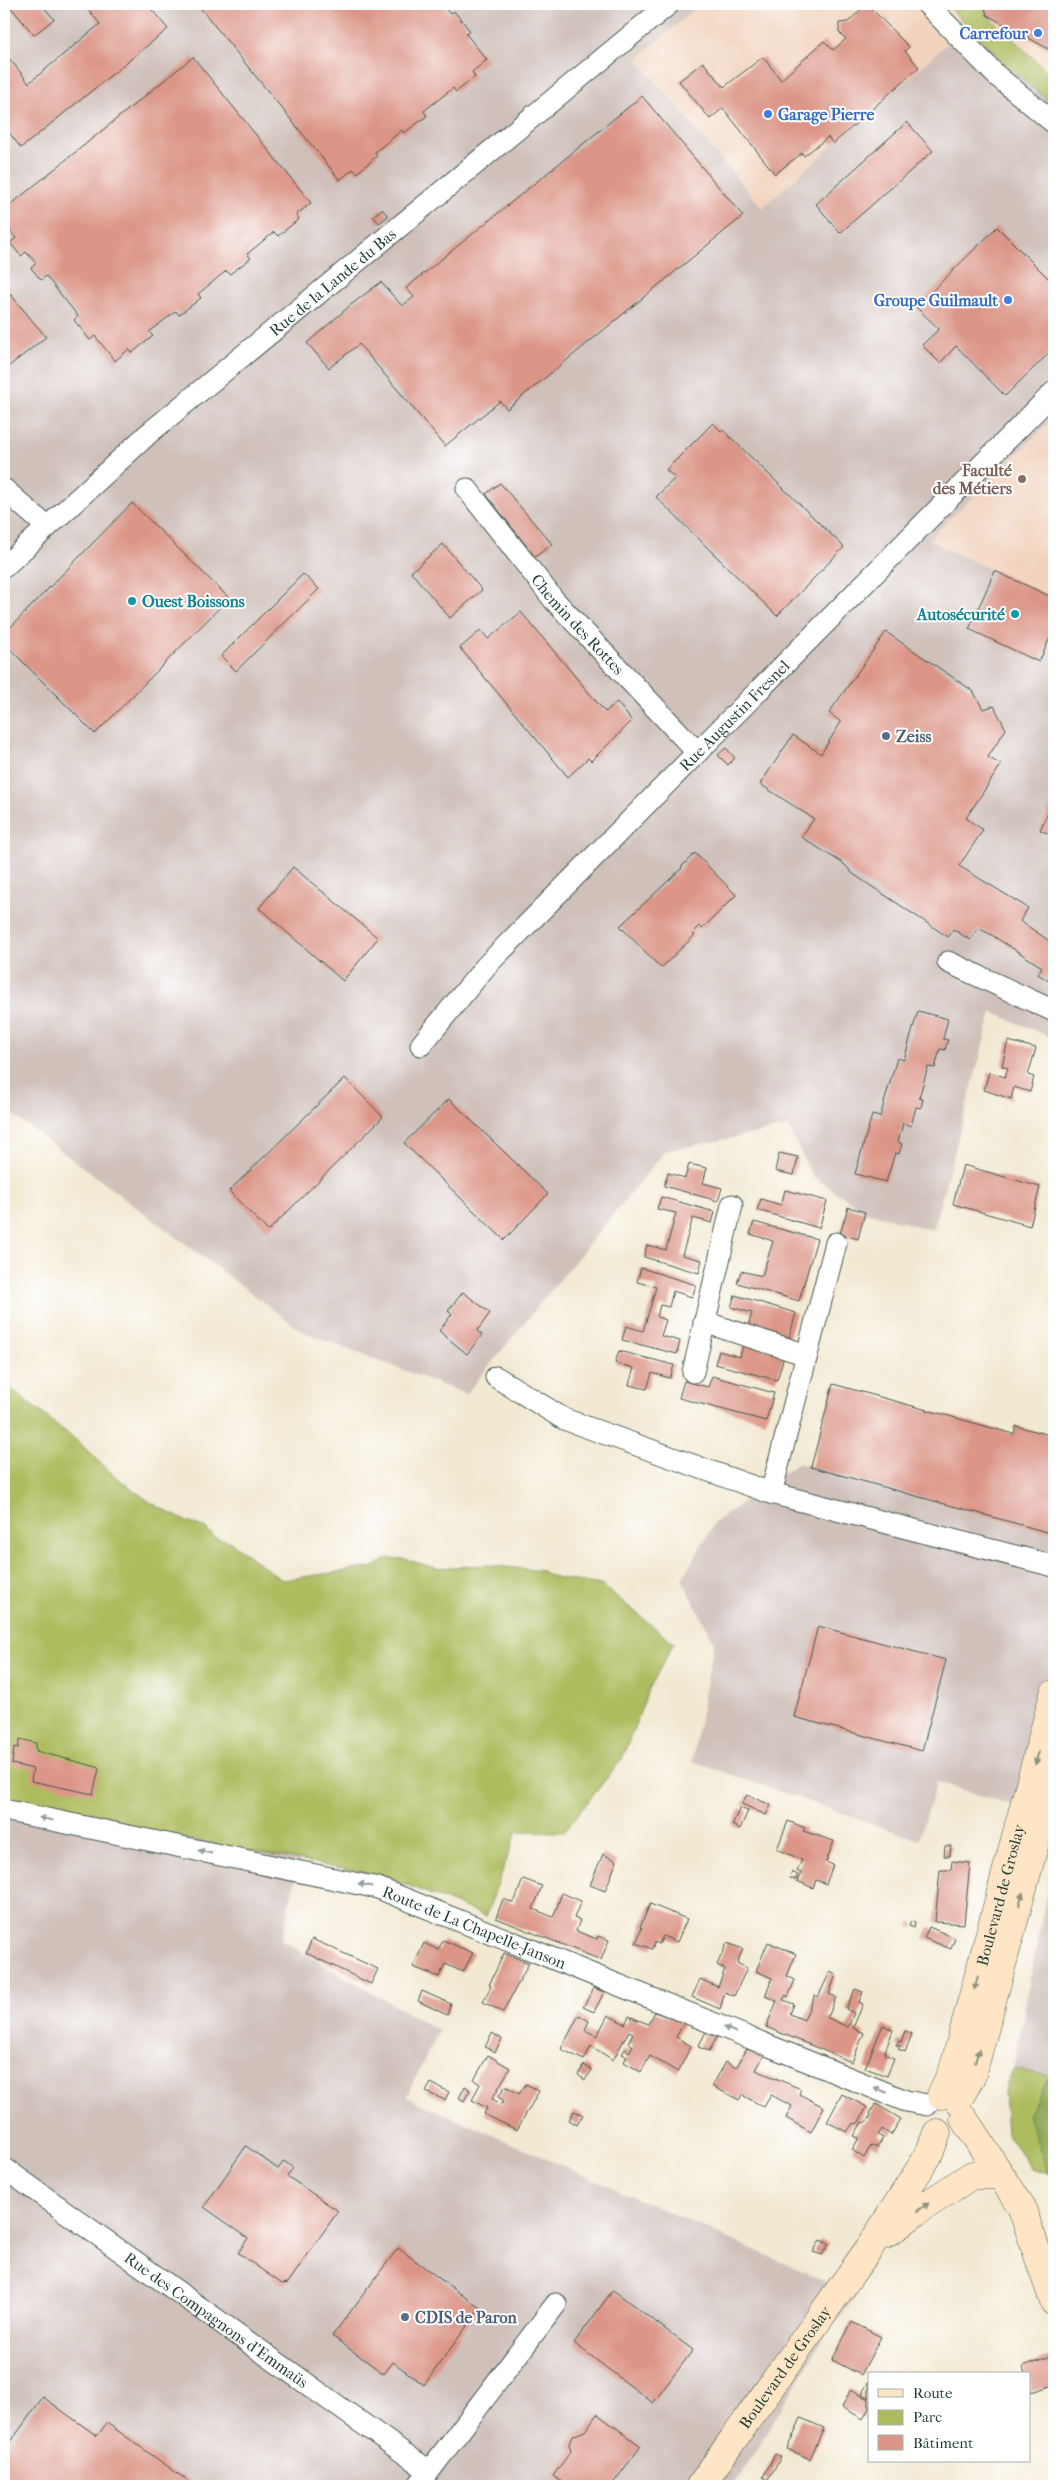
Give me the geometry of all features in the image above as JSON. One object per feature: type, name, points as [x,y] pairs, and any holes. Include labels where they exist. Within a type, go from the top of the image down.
[{"type":"main road","name":"Boulevard de Groslay","points":[[700,2486],[870,2247],[928,2156],[937,2133],[944,2135],[957,2131],[947,2105],[954,2066],[1054,1694]]},
{"type":"main road","name":"Boulevard de Groslay","points":[[947,2105],[972,2075],[1054,1773]]},
{"type":"main road","points":[[947,2105],[1021,2206],[1054,2302]]},
{"type":"main road","name":"Boulevard de Groslay","points":[[870,2247],[916,2212],[972,2175],[1000,2175]]},
{"type":"street","name":"Rue de la Lande du Bas","points":[[4,567],[148,434],[669,4]]},
{"type":"street","points":[[927,4],[997,76],[1054,123]]},
{"type":"street","name":"Rue Augustin Fresnel","points":[[421,1045],[486,966],[1054,392]]},
{"type":"street","points":[[4,489],[46,527]]},
{"type":"street","name":"Chemin des Rottes","points":[[466,489],[554,600],[697,752]]},
{"type":"street","points":[[948,962],[1054,1010]]},
{"type":"street","points":[[692,1372],[732,1205]]},
{"type":"street","points":[[771,1493],[836,1243]]},
{"type":"street","points":[[704,1322],[807,1355]]},
{"type":"street","points":[[496,1377],[564,1419],[771,1493],[1054,1566]]},
{"type":"street","name":"Route de La Chapelle-Janson","points":[[4,1810],[378,1888],[906,2101],[947,2105]]},
{"type":"street","name":"Rue des Compagnons d'Emmaüs","points":[[4,2168],[424,2478],[457,2438],[556,2304]]},
{"type":"shaded area","points":[[4,4],[700,4],[637,59],[762,208],[970,23],[1054,91],[1054,418],[928,540],[1054,599],[1054,1039],[992,1012],[933,1230],[865,1212],[812,1176],[788,1127],[665,1151],[466,1394],[303,1332],[4,1108]]},
{"type":"shaded area","points":[[700,4],[1054,4],[1054,91],[970,23],[762,208],[637,59]]},
{"type":"shaded area","name":"Faculté des Métiers","points":[[1054,418],[1054,599],[927,540]]},
{"type":"shaded area","points":[[798,1463],[1054,1534],[1054,1818],[937,1782],[919,1840],[692,1761],[714,1642],[682,1579],[715,1522]]},
{"type":"shaded area","points":[[4,1805],[300,1860],[281,1940],[439,2031],[406,2097],[857,2295],[822,2341],[734,2486],[4,2486]]},
{"type":"shaded area","points":[[1054,1853],[1054,2077],[1013,2069]]},
{"type":"green space","points":[[946,4],[984,4],[987,15],[1054,78],[1054,105],[1005,64]]},
{"type":"green space","points":[[4,1383],[77,1441],[117,1478],[150,1502],[187,1522],[203,1527],[216,1538],[229,1541],[282,1580],[374,1567],[388,1558],[404,1559],[436,1568],[489,1565],[542,1571],[555,1578],[602,1585],[674,1643],[649,1689],[622,1759],[564,1832],[517,1831],[486,1916],[384,1876],[4,1805]]},
{"type":"green space","points":[[1013,2069],[1054,2077],[1054,2175],[1031,2168],[1007,2134],[1004,2092]]},
{"type":"green space","points":[[1049,2077],[1054,2077],[1054,2175],[1048,2174],[1028,2115]]},
{"type":"building","points":[[8,4],[41,4],[54,19],[34,35]]},
{"type":"building","points":[[84,4],[147,4],[168,29],[21,148],[4,126],[4,52],[29,83],[100,24]]},
{"type":"building","points":[[197,4],[441,4],[450,14],[454,11],[470,31],[466,34],[487,60],[472,72],[475,77],[456,92],[453,88],[424,111],[427,116],[404,133],[402,130],[375,152],[377,156],[357,173],[353,169],[340,180]]},
{"type":"building","points":[[867,4],[909,47],[905,51],[919,67],[833,144],[828,137],[804,156],[802,153],[775,174],[723,108],[710,119],[679,81],[703,62],[724,87],[763,57],[781,80],[824,41],[833,50],[846,39],[839,32],[839,23],[848,22]]},
{"type":"building","name":"Carrefour","points":[[984,4],[1054,4],[1054,52],[987,15]]},
{"type":"building","points":[[193,57],[311,203],[296,215],[299,219],[278,236],[274,232],[247,254],[251,258],[230,274],[226,271],[198,294],[201,298],[179,315],[176,311],[149,332],[153,336],[132,353],[129,349],[115,361],[95,336],[90,340],[74,320],[78,316],[46,276],[41,280],[31,268],[36,263],[26,252],[21,256],[10,243],[16,238],[4,224],[4,210]]},
{"type":"building","points":[[642,96],[743,216],[507,409],[500,401],[445,446],[359,344],[329,368],[307,343],[381,282],[402,306],[414,297],[406,288]]},
{"type":"building","points":[[907,122],[933,151],[840,233],[816,204]]},
{"type":"building","points":[[382,209],[388,216],[379,223],[373,216]]},
{"type":"building","points":[[997,227],[1052,282],[1054,280],[1054,348],[1005,396],[956,346],[940,363],[922,345],[939,329],[916,307]]},
{"type":"building","points":[[6,289],[46,337],[4,370],[4,291]]},
{"type":"building","points":[[713,423],[721,431],[723,430],[844,547],[777,616],[656,497],[675,478],[666,470]]},
{"type":"building","points":[[500,483],[552,544],[535,557],[486,494]]},
{"type":"building","name":"Ouest Boissons","points":[[132,503],[229,598],[95,734],[4,643],[4,634]]},
{"type":"building","points":[[443,544],[482,590],[450,618],[411,572]]},
{"type":"building","name":"Autosécurité","points":[[995,571],[1054,598],[1054,629],[1039,662],[969,629]]},
{"type":"building","points":[[303,574],[319,589],[236,671],[221,656]]},
{"type":"building","points":[[521,612],[605,712],[617,702],[632,721],[591,761],[588,758],[568,777],[460,648],[481,630],[488,639]]},
{"type":"building","points":[[886,632],[973,691],[983,709],[994,706],[1006,729],[988,757],[1001,765],[966,818],[983,830],[959,866],[1028,908],[1020,921],[1054,944],[1054,979],[1052,983],[1038,974],[1042,967],[990,934],[978,928],[970,940],[953,929],[948,937],[853,874],[844,864],[801,837],[814,819],[760,784],[793,735],[821,754],[841,722],[829,713]]},
{"type":"building","points":[[726,748],[735,758],[728,765],[718,755]]},
{"type":"building","points":[[1054,799],[1054,836],[1040,830]]},
{"type":"building","points":[[695,853],[736,895],[702,929],[699,926],[692,933],[695,935],[661,968],[620,926],[682,868]]},
{"type":"building","points":[[293,867],[378,938],[343,981],[259,908]]},
{"type":"building","points":[[918,1011],[948,1019],[943,1039],[948,1040],[945,1050],[940,1049],[935,1068],[928,1067],[919,1098],[923,1099],[921,1108],[916,1107],[911,1126],[903,1123],[898,1142],[902,1144],[899,1154],[895,1153],[886,1182],[855,1174],[872,1115],[880,1117],[897,1058],[904,1060]]},
{"type":"building","points":[[1008,1041],[1036,1048],[1028,1075],[1034,1077],[1030,1092],[1014,1087],[1011,1099],[984,1090],[989,1072],[1005,1077],[1008,1068],[1002,1066]]},
{"type":"building","points":[[345,1078],[383,1117],[268,1231],[229,1191]]},
{"type":"building","points":[[449,1099],[548,1194],[504,1240],[404,1143]]},
{"type":"building","points":[[779,1153],[798,1157],[794,1175],[775,1171]]},
{"type":"building","points":[[689,1164],[707,1168],[703,1183],[722,1188],[718,1201],[664,1186],[668,1173],[685,1178]]},
{"type":"building","points":[[963,1165],[1040,1187],[1030,1226],[953,1204]]},
{"type":"building","points":[[785,1190],[827,1201],[819,1228],[757,1210],[761,1199],[781,1205]]},
{"type":"building","points":[[661,1197],[715,1212],[712,1223],[693,1218],[682,1255],[702,1260],[699,1273],[644,1257],[647,1245],[666,1250],[676,1213],[657,1209]]},
{"type":"building","points":[[848,1207],[865,1212],[858,1239],[840,1234]]},
{"type":"building","points":[[754,1222],[817,1239],[799,1301],[737,1283],[741,1271],[762,1276],[773,1241],[750,1234]]},
{"type":"building","points":[[641,1268],[696,1285],[692,1297],[673,1291],[669,1307],[660,1305],[657,1317],[666,1320],[661,1336],[680,1341],[677,1354],[622,1340],[626,1326],[643,1331],[656,1287],[637,1282]]},
{"type":"building","points":[[463,1292],[490,1313],[477,1331],[482,1335],[467,1354],[439,1331],[452,1314],[448,1311]]},
{"type":"building","points":[[735,1295],[796,1313],[788,1341],[747,1330],[752,1313],[731,1307]]},
{"type":"building","points":[[744,1342],[785,1353],[777,1380],[715,1364],[719,1351],[740,1357]]},
{"type":"building","points":[[619,1351],[674,1365],[670,1378],[652,1373],[647,1389],[629,1385],[634,1368],[615,1363]]},
{"type":"building","points":[[712,1376],[774,1393],[766,1421],[679,1398],[684,1381],[708,1387]]},
{"type":"building","points":[[833,1384],[1014,1434],[1016,1426],[1054,1436],[1054,1534],[811,1467]]},
{"type":"building","points":[[818,1626],[946,1660],[922,1751],[794,1717]]},
{"type":"building","points":[[20,1739],[36,1743],[36,1751],[97,1767],[99,1769],[93,1794],[31,1781],[33,1769],[12,1764],[14,1747],[18,1748]]},
{"type":"building","points":[[747,1795],[771,1805],[766,1815],[742,1804]]},
{"type":"building","points":[[740,1808],[748,1811],[740,1829],[732,1825]]},
{"type":"building","points":[[788,1821],[805,1828],[803,1831],[834,1841],[826,1862],[833,1865],[826,1884],[816,1880],[813,1888],[797,1881],[801,1873],[797,1871],[802,1860],[777,1849]]},
{"type":"building","points":[[945,1846],[951,1846],[950,1856],[944,1856]]},
{"type":"building","points":[[603,1854],[617,1861],[605,1891],[590,1885]]},
{"type":"building","points":[[952,1861],[970,1863],[964,1924],[935,1922],[940,1870],[951,1870]]},
{"type":"building","points":[[792,1872],[798,1875],[795,1880],[790,1878]]},
{"type":"building","points":[[523,1879],[542,1886],[533,1909],[553,1917],[562,1893],[581,1901],[574,1918],[580,1920],[576,1931],[597,1939],[598,1936],[609,1940],[601,1960],[496,1918],[503,1899],[514,1903]]},
{"type":"building","points":[[650,1904],[687,1919],[677,1942],[663,1936],[659,1944],[655,1942],[652,1949],[636,1943],[642,1928],[640,1927]]},
{"type":"building","points":[[911,1921],[915,1923],[914,1928],[909,1926]]},
{"type":"building","points":[[929,1927],[955,1938],[951,1949],[924,1938]]},
{"type":"building","points":[[312,1939],[378,1969],[371,1984],[306,1953]]},
{"type":"building","points":[[443,1940],[473,1953],[463,1972],[445,1964],[439,1977],[413,1967],[424,1943],[438,1950]]},
{"type":"building","points":[[768,1942],[796,1954],[787,1976],[795,1980],[788,1997],[786,1995],[783,2000],[794,2004],[790,2014],[804,2020],[815,1995],[818,1997],[830,1972],[836,1975],[829,1994],[836,1997],[829,2015],[826,2017],[848,2027],[854,2013],[846,2009],[855,1989],[863,1992],[859,2002],[863,2004],[853,2028],[864,2033],[852,2062],[766,2027],[777,2001],[765,1996],[772,1978],[756,1971]]},
{"type":"building","points":[[727,1943],[743,1949],[737,1963],[747,1968],[734,1996],[725,1992],[720,2009],[692,1997],[700,1979],[718,1987],[725,1969],[717,1965]]},
{"type":"building","points":[[504,1953],[529,1963],[503,2012],[483,2002]]},
{"type":"building","points":[[594,1988],[604,1992],[594,2012],[583,2007]]},
{"type":"building","points":[[422,1991],[451,2004],[447,2015],[418,2001]]},
{"type":"building","points":[[655,2012],[684,2023],[676,2037],[691,2046],[678,2072],[650,2056],[641,2072],[624,2062],[627,2056],[622,2054],[625,2049],[629,2052],[633,2046],[628,2043],[633,2033],[629,2031],[613,2060],[591,2046],[584,2060],[561,2049],[579,2015],[589,2021],[585,2030],[597,2036],[608,2015],[625,2024],[629,2016],[648,2024]]},
{"type":"building","points":[[883,2025],[893,2030],[884,2054],[894,2058],[887,2076],[865,2068]]},
{"type":"building","points":[[905,2031],[912,2034],[905,2052],[898,2049],[900,2046],[896,2045],[898,2041],[901,2042]]},
{"type":"building","points":[[706,2032],[717,2037],[709,2051],[698,2047]]},
{"type":"building","points":[[492,2033],[502,2039],[495,2052],[485,2047]]},
{"type":"building","points":[[747,2049],[764,2055],[756,2070],[801,2089],[799,2094],[824,2107],[811,2132],[786,2118],[792,2106],[771,2095],[764,2107],[742,2095],[739,2100],[712,2086],[726,2062],[736,2068]]},
{"type":"building","points":[[488,2055],[510,2068],[492,2099],[502,2104],[504,2101],[498,2097],[505,2086],[519,2094],[526,2084],[539,2091],[517,2130],[484,2114],[487,2108],[472,2100],[480,2084],[474,2080]]},
{"type":"building","points":[[584,2065],[592,2070],[585,2080],[578,2075]]},
{"type":"building","points":[[431,2083],[449,2092],[445,2100],[426,2092]]},
{"type":"building","points":[[465,2086],[470,2090],[464,2101],[459,2098]]},
{"type":"building","points":[[842,2094],[867,2107],[859,2122],[853,2123],[847,2132],[827,2122]]},
{"type":"building","points":[[876,2104],[901,2119],[891,2135],[882,2129],[878,2135],[883,2138],[877,2148],[871,2145],[864,2158],[852,2150],[859,2138],[854,2136],[862,2122],[864,2123],[870,2118],[871,2111]]},
{"type":"building","points":[[574,2111],[583,2115],[577,2125],[569,2120]]},
{"type":"building","points":[[246,2146],[278,2169],[284,2161],[293,2168],[287,2176],[338,2211],[288,2283],[282,2284],[238,2253],[248,2238],[204,2207]]},
{"type":"building","points":[[820,2240],[829,2244],[822,2255],[813,2252]]},
{"type":"building","name":"CDIS de Paron","points":[[398,2248],[480,2308],[424,2385],[393,2362],[384,2374],[332,2336]]},
{"type":"building","points":[[613,2290],[693,2350],[653,2403],[574,2343]]},
{"type":"building","points":[[852,2322],[881,2337],[861,2375],[832,2360]]},
{"type":"building","points":[[1054,2355],[1054,2385],[1031,2392],[1030,2372],[1024,2372],[1023,2366]]},
{"type":"building","points":[[868,2383],[868,2397],[862,2393]]},
{"type":"building","points":[[851,2389],[868,2398],[868,2410],[863,2419],[842,2407]]},
{"type":"building","points":[[43,2397],[97,2436],[107,2423],[195,2486],[4,2486],[4,2451]]},
{"type":"building","points":[[597,2414],[641,2446],[611,2486],[568,2486],[553,2476],[571,2451],[569,2444],[572,2436],[585,2431]]},
{"type":"building","points":[[801,2418],[824,2428],[810,2459],[787,2449]]},
{"type":"building","points":[[775,2454],[781,2457],[768,2480],[763,2477]]},
{"type":"place","name":"Carrefour","points":[[1038,33]]},
{"type":"place","name":"Garage Pierre","points":[[768,114]]},
{"type":"place","name":"Groupe Guilmault","points":[[1008,300]]},
{"type":"place","name":"Faculté des Métiers","points":[[1022,479]]},
{"type":"place","name":"Ouest Boissons","points":[[132,601]]},
{"type":"place","name":"Autosécurité","points":[[1015,614]]},
{"type":"place","name":"Zeiss","points":[[886,736]]},
{"type":"place","name":"CDIS de Paron","points":[[405,2317]]}]
